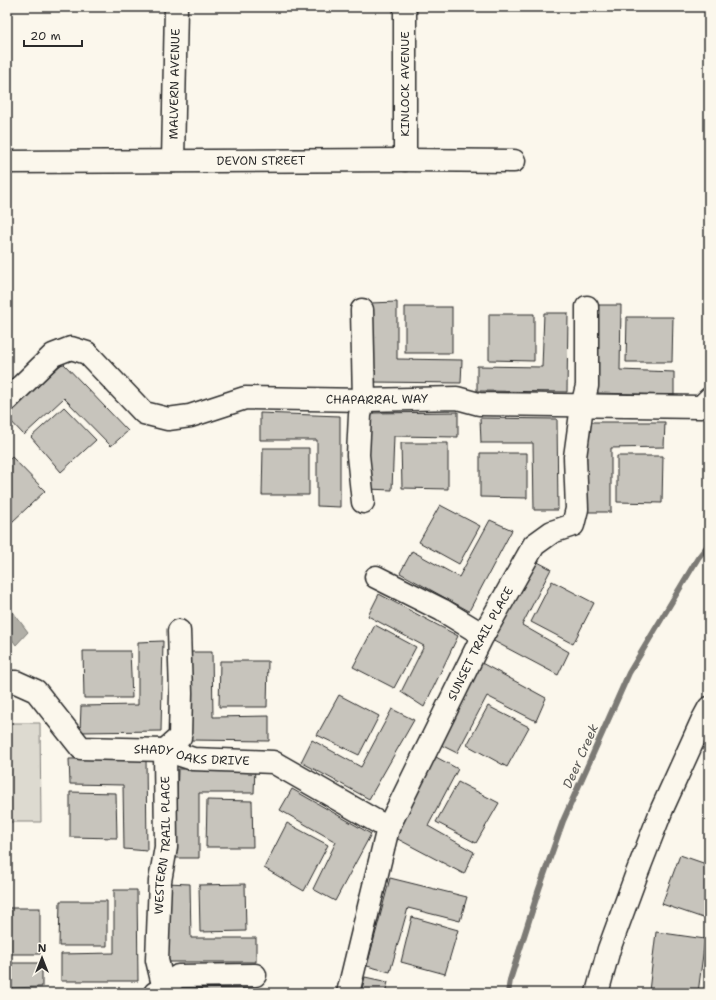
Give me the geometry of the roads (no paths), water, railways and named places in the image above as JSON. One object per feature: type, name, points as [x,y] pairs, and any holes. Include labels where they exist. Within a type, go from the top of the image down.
[{"type":"street","name":"MALVERN AVENUE","points":[[173,161],[176,7]]},
{"type":"street","name":"KINLOCK AVENUE","points":[[405,7],[405,160]]},
{"type":"street","name":"DEVON STREET","points":[[7,162],[405,160],[514,161]]},
{"type":"street","name":"SUNSET TRAIL PLACE","points":[[348,993],[388,828],[483,635],[534,545],[552,532],[573,525],[578,509],[575,457],[582,406],[587,386],[587,307]]},
{"type":"street","points":[[362,310],[364,400],[360,415],[358,455],[363,502]]},
{"type":"street","name":"CHAPARRAL WAY","points":[[7,400],[53,355],[71,348],[87,353],[144,413],[168,419],[190,416],[245,398],[364,400],[457,398],[479,404],[701,407],[709,399]]},
{"type":"street","points":[[376,577],[442,610],[483,635]]},
{"type":"street","points":[[165,750],[180,737],[181,693],[179,631]]},
{"type":"street","name":"SHADY OAKS DRIVE","points":[[7,682],[16,682],[36,691],[81,748],[165,750],[193,759],[273,762],[388,828]]},
{"type":"street","points":[[597,993],[609,949],[637,873],[662,810],[709,708]]},
{"type":"street","name":"WESTERN TRAIL PLACE","points":[[161,991],[157,960],[160,881],[166,847],[165,750]]},
{"type":"street","points":[[161,991],[178,976],[255,975]]},
{"type":"waterway","name":"Deer Creek","points":[[508,993],[510,980],[539,889],[563,821],[629,673],[698,558],[709,544]]}]
